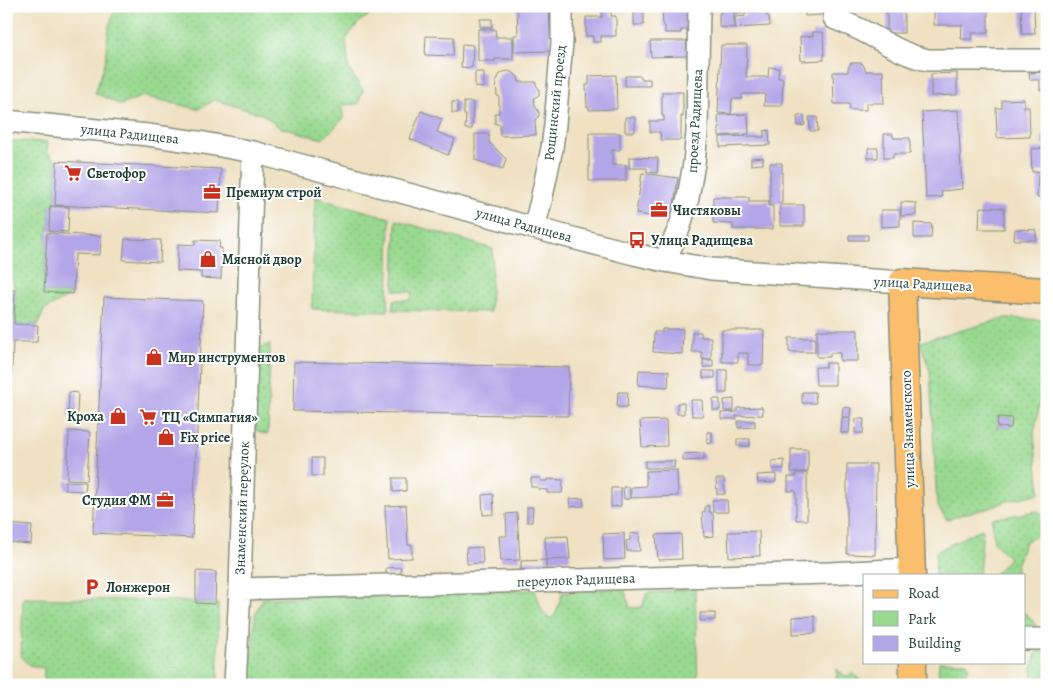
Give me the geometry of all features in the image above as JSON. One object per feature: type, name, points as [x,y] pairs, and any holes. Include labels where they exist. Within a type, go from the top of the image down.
[{"type":"main road","name":"улица Радищева","points":[[902,282],[1047,291]]},
{"type":"main road","name":"улица Знаменского","points":[[902,282],[912,572]]},
{"type":"main road","points":[[913,664],[913,685]]},
{"type":"street","name":"Рощинский проезд","points":[[534,228],[552,148],[562,42],[562,6]]},
{"type":"street","name":"проезд Радищева","points":[[665,261],[680,226],[688,198],[694,163],[697,132],[698,6]]},
{"type":"street","points":[[834,18],[914,58],[928,60],[1047,60]]},
{"type":"street","name":"улица Радищева","points":[[6,121],[148,135],[252,152],[534,228],[665,261],[711,269],[902,282]]},
{"type":"street","name":"Знаменский переулок","points":[[235,685],[240,589],[252,152]]},
{"type":"street","name":"переулок Радищева","points":[[240,589],[912,572]]},
{"type":"street","points":[[1026,639],[1047,639]]},
{"type":"green space","points":[[116,6],[384,6],[360,21],[346,39],[349,70],[363,90],[358,104],[343,105],[343,119],[323,139],[279,127],[264,115],[215,100],[198,109],[143,96],[121,105],[95,93],[105,63],[109,26]]},
{"type":"green space","points":[[6,141],[48,142],[47,152],[57,161],[55,205],[50,206],[49,231],[47,233],[44,292],[73,294],[44,310],[38,325],[14,324],[15,290],[12,277],[6,276]]},
{"type":"green space","points":[[315,197],[390,218],[388,311],[312,309]]},
{"type":"green space","points":[[396,220],[493,249],[490,312],[393,310],[394,300],[411,300],[412,292],[394,290]]},
{"type":"green space","points":[[1005,318],[1047,320],[1047,401],[1040,402],[1034,434],[1040,493],[1007,501],[990,508],[947,520],[937,505],[930,371],[920,342]],"holes":[[[998,417],[1012,418],[1011,428],[997,427]]]},
{"type":"green space","points":[[270,344],[268,434],[261,433],[253,428],[254,354]]},
{"type":"green space","points":[[1037,511],[1047,518],[1045,527],[1040,533],[1025,542],[1016,565],[1016,574],[995,574],[1009,558],[994,542],[992,519]]},
{"type":"green space","points":[[983,529],[979,574],[935,574],[936,552]]},
{"type":"green space","points":[[624,588],[630,608],[642,607],[647,593],[695,588],[698,685],[250,685],[255,614],[263,598],[535,590],[542,611],[551,619],[556,613],[562,593]]},
{"type":"green space","points":[[23,598],[178,601],[218,604],[218,685],[33,685],[44,682],[44,668],[29,665],[21,656]]},
{"type":"green space","points":[[1026,614],[1037,625],[1026,628]]},
{"type":"green space","points":[[1037,651],[1047,651],[1047,685],[1034,685],[1032,669]]},
{"type":"green space","points":[[939,664],[968,664],[969,669],[963,675],[965,685],[938,685]]},
{"type":"green space","points":[[837,669],[846,677],[853,673],[860,680],[861,685],[836,685]]},
{"type":"building","points":[[517,6],[549,6],[551,51],[514,52],[514,35],[518,35]]},
{"type":"building","points":[[602,6],[611,6],[611,16],[616,16],[616,36],[601,36],[601,42],[593,42],[593,36],[586,36],[586,17],[602,17]]},
{"type":"building","points":[[612,6],[632,6],[632,10],[612,11]]},
{"type":"building","points":[[634,6],[644,6],[644,25],[634,25]]},
{"type":"building","points":[[689,6],[688,30],[681,30],[681,33],[665,33],[662,7]]},
{"type":"building","points":[[721,6],[742,6],[741,14],[734,12],[734,28],[719,27]]},
{"type":"building","points":[[934,6],[988,6],[988,33],[972,33],[972,39],[961,39],[962,25],[934,25]]},
{"type":"building","points":[[805,7],[822,7],[823,15],[805,16]]},
{"type":"building","points":[[887,7],[904,7],[904,33],[887,33]]},
{"type":"building","points":[[1034,7],[1035,34],[1022,34],[1021,8]]},
{"type":"building","points":[[749,8],[766,8],[766,16],[769,16],[770,26],[735,28],[735,17],[745,16],[745,13],[749,12]]},
{"type":"building","points":[[480,19],[492,19],[492,27],[480,27]]},
{"type":"building","points":[[478,29],[495,29],[496,37],[513,37],[513,59],[478,61]]},
{"type":"building","points":[[813,32],[823,32],[824,60],[801,61],[800,37],[813,36]]},
{"type":"building","points":[[426,36],[454,37],[453,56],[425,55]]},
{"type":"building","points":[[650,41],[687,41],[687,56],[651,57]]},
{"type":"building","points":[[462,44],[473,45],[472,68],[461,67]]},
{"type":"building","points":[[721,45],[747,45],[746,77],[768,77],[769,67],[779,68],[778,78],[783,78],[782,106],[764,106],[765,94],[742,94],[742,99],[732,99],[731,114],[718,113]]},
{"type":"building","points":[[851,63],[862,63],[865,71],[883,71],[884,103],[866,103],[866,110],[850,110],[849,104],[834,104],[833,72],[848,72]]},
{"type":"building","points":[[509,71],[518,77],[519,82],[536,82],[539,89],[539,95],[534,98],[535,106],[539,112],[539,116],[535,120],[536,135],[500,136],[500,124],[495,124],[495,113],[499,113],[499,96],[497,96],[496,82],[500,74]]},
{"type":"building","points":[[475,72],[484,72],[484,88],[475,87]]},
{"type":"building","points":[[1047,72],[1047,90],[1040,90],[1040,80],[1030,80],[1029,73]]},
{"type":"building","points":[[957,73],[957,95],[931,96],[931,74]]},
{"type":"building","points":[[616,75],[617,109],[589,110],[589,107],[587,107],[586,85],[589,85],[589,76]]},
{"type":"building","points":[[625,76],[641,76],[641,79],[650,79],[650,86],[625,86]]},
{"type":"building","points":[[662,92],[683,92],[681,140],[661,140],[660,132],[650,132],[650,121],[664,121],[664,116],[662,116]]},
{"type":"building","points":[[1024,99],[1024,107],[1029,107],[1030,137],[997,138],[996,108],[1002,108],[1002,100]]},
{"type":"building","points":[[452,102],[458,102],[458,113],[452,113]]},
{"type":"building","points":[[464,102],[473,102],[472,129],[465,129],[466,115],[464,115]]},
{"type":"building","points":[[958,110],[962,189],[941,191],[942,197],[926,198],[922,112]]},
{"type":"building","points":[[421,111],[442,119],[437,132],[455,139],[448,155],[410,139]]},
{"type":"building","points":[[748,114],[749,134],[719,136],[718,115]]},
{"type":"building","points":[[804,115],[805,125],[798,126],[797,116]]},
{"type":"building","points":[[625,117],[635,117],[635,132],[625,132]]},
{"type":"building","points":[[809,117],[817,117],[818,131],[810,131]]},
{"type":"building","points":[[769,130],[770,145],[720,147],[720,137],[764,137],[764,131]]},
{"type":"building","points":[[589,133],[620,133],[620,150],[612,150],[612,165],[626,165],[626,181],[589,181]]},
{"type":"building","points":[[475,134],[489,134],[489,142],[506,159],[503,169],[475,160]]},
{"type":"building","points":[[884,134],[893,134],[893,138],[910,138],[910,154],[893,154],[893,158],[884,158]]},
{"type":"building","points":[[1042,135],[1047,135],[1047,145],[1042,145]]},
{"type":"building","points":[[868,148],[878,148],[878,158],[868,158]]},
{"type":"building","points":[[1047,148],[1047,171],[1032,172],[1031,149]]},
{"type":"building","points":[[629,157],[658,158],[657,173],[647,172],[647,168],[629,168]]},
{"type":"building","points":[[763,157],[763,164],[751,165],[751,158]]},
{"type":"building","points":[[57,161],[221,169],[219,213],[55,205]]},
{"type":"building","points":[[770,163],[782,163],[782,203],[770,204]]},
{"type":"building","points":[[642,173],[678,178],[672,219],[636,214]]},
{"type":"building","points":[[1038,175],[1047,175],[1047,198],[1037,198]]},
{"type":"building","points":[[713,197],[749,197],[749,201],[769,201],[769,206],[773,206],[773,229],[733,229],[733,224],[713,223]]},
{"type":"building","points":[[901,202],[916,203],[916,215],[901,216]]},
{"type":"building","points":[[780,205],[804,205],[804,226],[780,226]]},
{"type":"building","points":[[50,206],[69,207],[68,232],[49,231]]},
{"type":"building","points":[[980,207],[1004,208],[1004,229],[979,229]]},
{"type":"building","points":[[881,210],[900,210],[900,226],[881,227]]},
{"type":"building","points":[[914,223],[932,224],[931,238],[914,238]]},
{"type":"building","points":[[1015,229],[1036,230],[1036,240],[1014,240]]},
{"type":"building","points":[[47,233],[101,236],[100,255],[75,254],[73,294],[44,292]]},
{"type":"building","points":[[849,235],[868,235],[868,240],[849,240]]},
{"type":"building","points":[[125,239],[161,240],[160,262],[123,260]]},
{"type":"building","points":[[195,240],[220,241],[219,248],[222,248],[221,279],[201,278],[201,272],[177,271],[178,244],[195,245]]},
{"type":"building","points":[[6,289],[15,290],[14,324],[38,325],[37,342],[13,342],[8,465],[6,465]]},
{"type":"building","name":"ТЦ «Симпатия»","points":[[104,297],[203,301],[192,538],[93,533]]},
{"type":"building","points":[[662,329],[683,329],[682,354],[653,352],[654,332],[662,332]]},
{"type":"building","points":[[722,330],[764,330],[763,365],[748,365],[748,353],[738,353],[738,362],[722,362]]},
{"type":"building","points":[[817,330],[858,330],[858,361],[840,361],[840,353],[830,353],[830,357],[817,357]]},
{"type":"building","points":[[692,332],[701,332],[701,337],[711,337],[711,359],[702,359],[702,352],[692,352]]},
{"type":"building","points":[[789,338],[815,338],[815,352],[789,352]]},
{"type":"building","points":[[703,360],[713,360],[713,367],[703,367]]},
{"type":"building","points":[[294,362],[569,367],[568,416],[293,411]]},
{"type":"building","points":[[826,363],[835,363],[835,385],[816,385],[815,367],[826,367]]},
{"type":"building","points":[[639,370],[669,371],[668,387],[638,385]]},
{"type":"building","points":[[719,370],[727,370],[727,393],[719,393]]},
{"type":"building","points":[[703,371],[715,371],[715,378],[703,378]]},
{"type":"building","points":[[69,392],[78,393],[77,415],[68,415]]},
{"type":"building","points":[[618,392],[628,392],[627,407],[617,407]]},
{"type":"building","points":[[802,392],[815,392],[816,403],[802,403]]},
{"type":"building","points":[[713,399],[720,399],[720,410],[713,410]]},
{"type":"building","points":[[734,399],[734,411],[724,411],[724,400]]},
{"type":"building","points":[[691,400],[702,400],[703,416],[692,416]]},
{"type":"building","points":[[677,403],[684,403],[684,414],[677,414]]},
{"type":"building","points":[[762,407],[763,415],[736,416],[737,419],[721,419],[721,413],[737,412],[737,408]]},
{"type":"building","points":[[843,407],[851,408],[850,417],[842,417]]},
{"type":"building","points":[[998,417],[1012,418],[1011,428],[997,427]]},
{"type":"building","points":[[842,418],[850,418],[849,433],[841,433]]},
{"type":"building","points":[[856,419],[864,419],[863,433],[855,433]]},
{"type":"building","points":[[666,420],[667,446],[642,447],[640,421]]},
{"type":"building","points":[[738,421],[755,421],[755,427],[738,428]]},
{"type":"building","points":[[69,431],[90,432],[87,480],[67,479]]},
{"type":"building","points":[[707,432],[712,432],[712,443],[707,444]]},
{"type":"building","points":[[737,439],[750,439],[750,446],[737,446]]},
{"type":"building","points":[[791,449],[808,449],[808,472],[791,472]]},
{"type":"building","points":[[704,453],[704,460],[683,461],[683,454]]},
{"type":"building","points":[[312,458],[323,458],[323,476],[312,476]]},
{"type":"building","points":[[784,460],[784,469],[772,469],[772,461]]},
{"type":"building","points":[[645,461],[675,461],[674,468],[645,468]]},
{"type":"building","points":[[847,464],[876,464],[875,555],[847,554]]},
{"type":"building","points":[[677,470],[678,496],[631,498],[631,487],[646,486],[646,471]]},
{"type":"building","points":[[796,473],[807,473],[807,520],[796,520],[796,491],[788,491],[788,477],[796,477]]},
{"type":"building","points":[[776,474],[776,482],[758,483],[757,475]]},
{"type":"building","points":[[393,478],[406,478],[406,491],[393,492]]},
{"type":"building","points":[[531,478],[541,478],[540,481],[547,481],[547,479],[563,480],[562,493],[547,493],[547,490],[531,487]]},
{"type":"building","points":[[716,479],[724,479],[725,494],[717,494]]},
{"type":"building","points":[[65,481],[86,482],[85,491],[65,490]]},
{"type":"building","points":[[623,487],[629,487],[630,499],[624,499]]},
{"type":"building","points":[[611,488],[621,488],[621,506],[611,507]]},
{"type":"building","points":[[493,494],[494,514],[483,515],[482,495]]},
{"type":"building","points":[[583,498],[584,506],[570,507],[569,499]]},
{"type":"building","points":[[712,500],[727,500],[728,512],[713,512]]},
{"type":"building","points":[[406,505],[408,545],[412,545],[412,558],[388,559],[385,506]]},
{"type":"building","points":[[705,506],[709,506],[709,512],[713,514],[714,536],[704,537],[702,512],[705,512]]},
{"type":"building","points":[[527,507],[533,507],[532,522],[527,522]]},
{"type":"building","points":[[517,513],[520,560],[501,561],[499,536],[507,536],[506,514]]},
{"type":"building","points":[[6,524],[32,526],[31,544],[6,542]]},
{"type":"building","points":[[759,531],[760,556],[729,557],[728,532]]},
{"type":"building","points":[[624,533],[625,559],[604,560],[603,534]]},
{"type":"building","points":[[639,533],[640,551],[627,551],[626,541],[630,540],[630,534]]},
{"type":"building","points":[[681,534],[682,559],[658,560],[656,535]]},
{"type":"building","points":[[568,536],[570,559],[546,560],[545,537]]},
{"type":"building","points":[[482,547],[483,563],[467,564],[466,548]]},
{"type":"building","points":[[546,560],[546,572],[521,574],[521,561]]},
{"type":"building","points":[[401,567],[401,575],[386,576],[386,568]]},
{"type":"building","points":[[196,571],[216,572],[215,604],[196,603]]},
{"type":"building","points":[[700,613],[715,613],[715,620],[700,621]]},
{"type":"building","points":[[815,616],[815,633],[793,634],[793,617]]},
{"type":"place","name":"Светофор","points":[[73,173]]},
{"type":"place","name":"Премиум строй","points":[[212,192]]},
{"type":"place","name":"Чистяковы","points":[[659,210]]},
{"type":"place","name":"Улица Радищева","points":[[637,240]]},
{"type":"place","name":"Мясной двор","points":[[208,259]]},
{"type":"place","name":"Мир инструментов","points":[[154,357]]},
{"type":"place","name":"Кроха","points":[[118,416]]},
{"type":"place","name":"ТЦ «Симпатия»","points":[[148,417]]},
{"type":"place","name":"Fix price","points":[[166,437]]},
{"type":"place","name":"Студия ФМ","points":[[165,500]]},
{"type":"place","name":"Лонжерон","points":[[92,587]]}]
